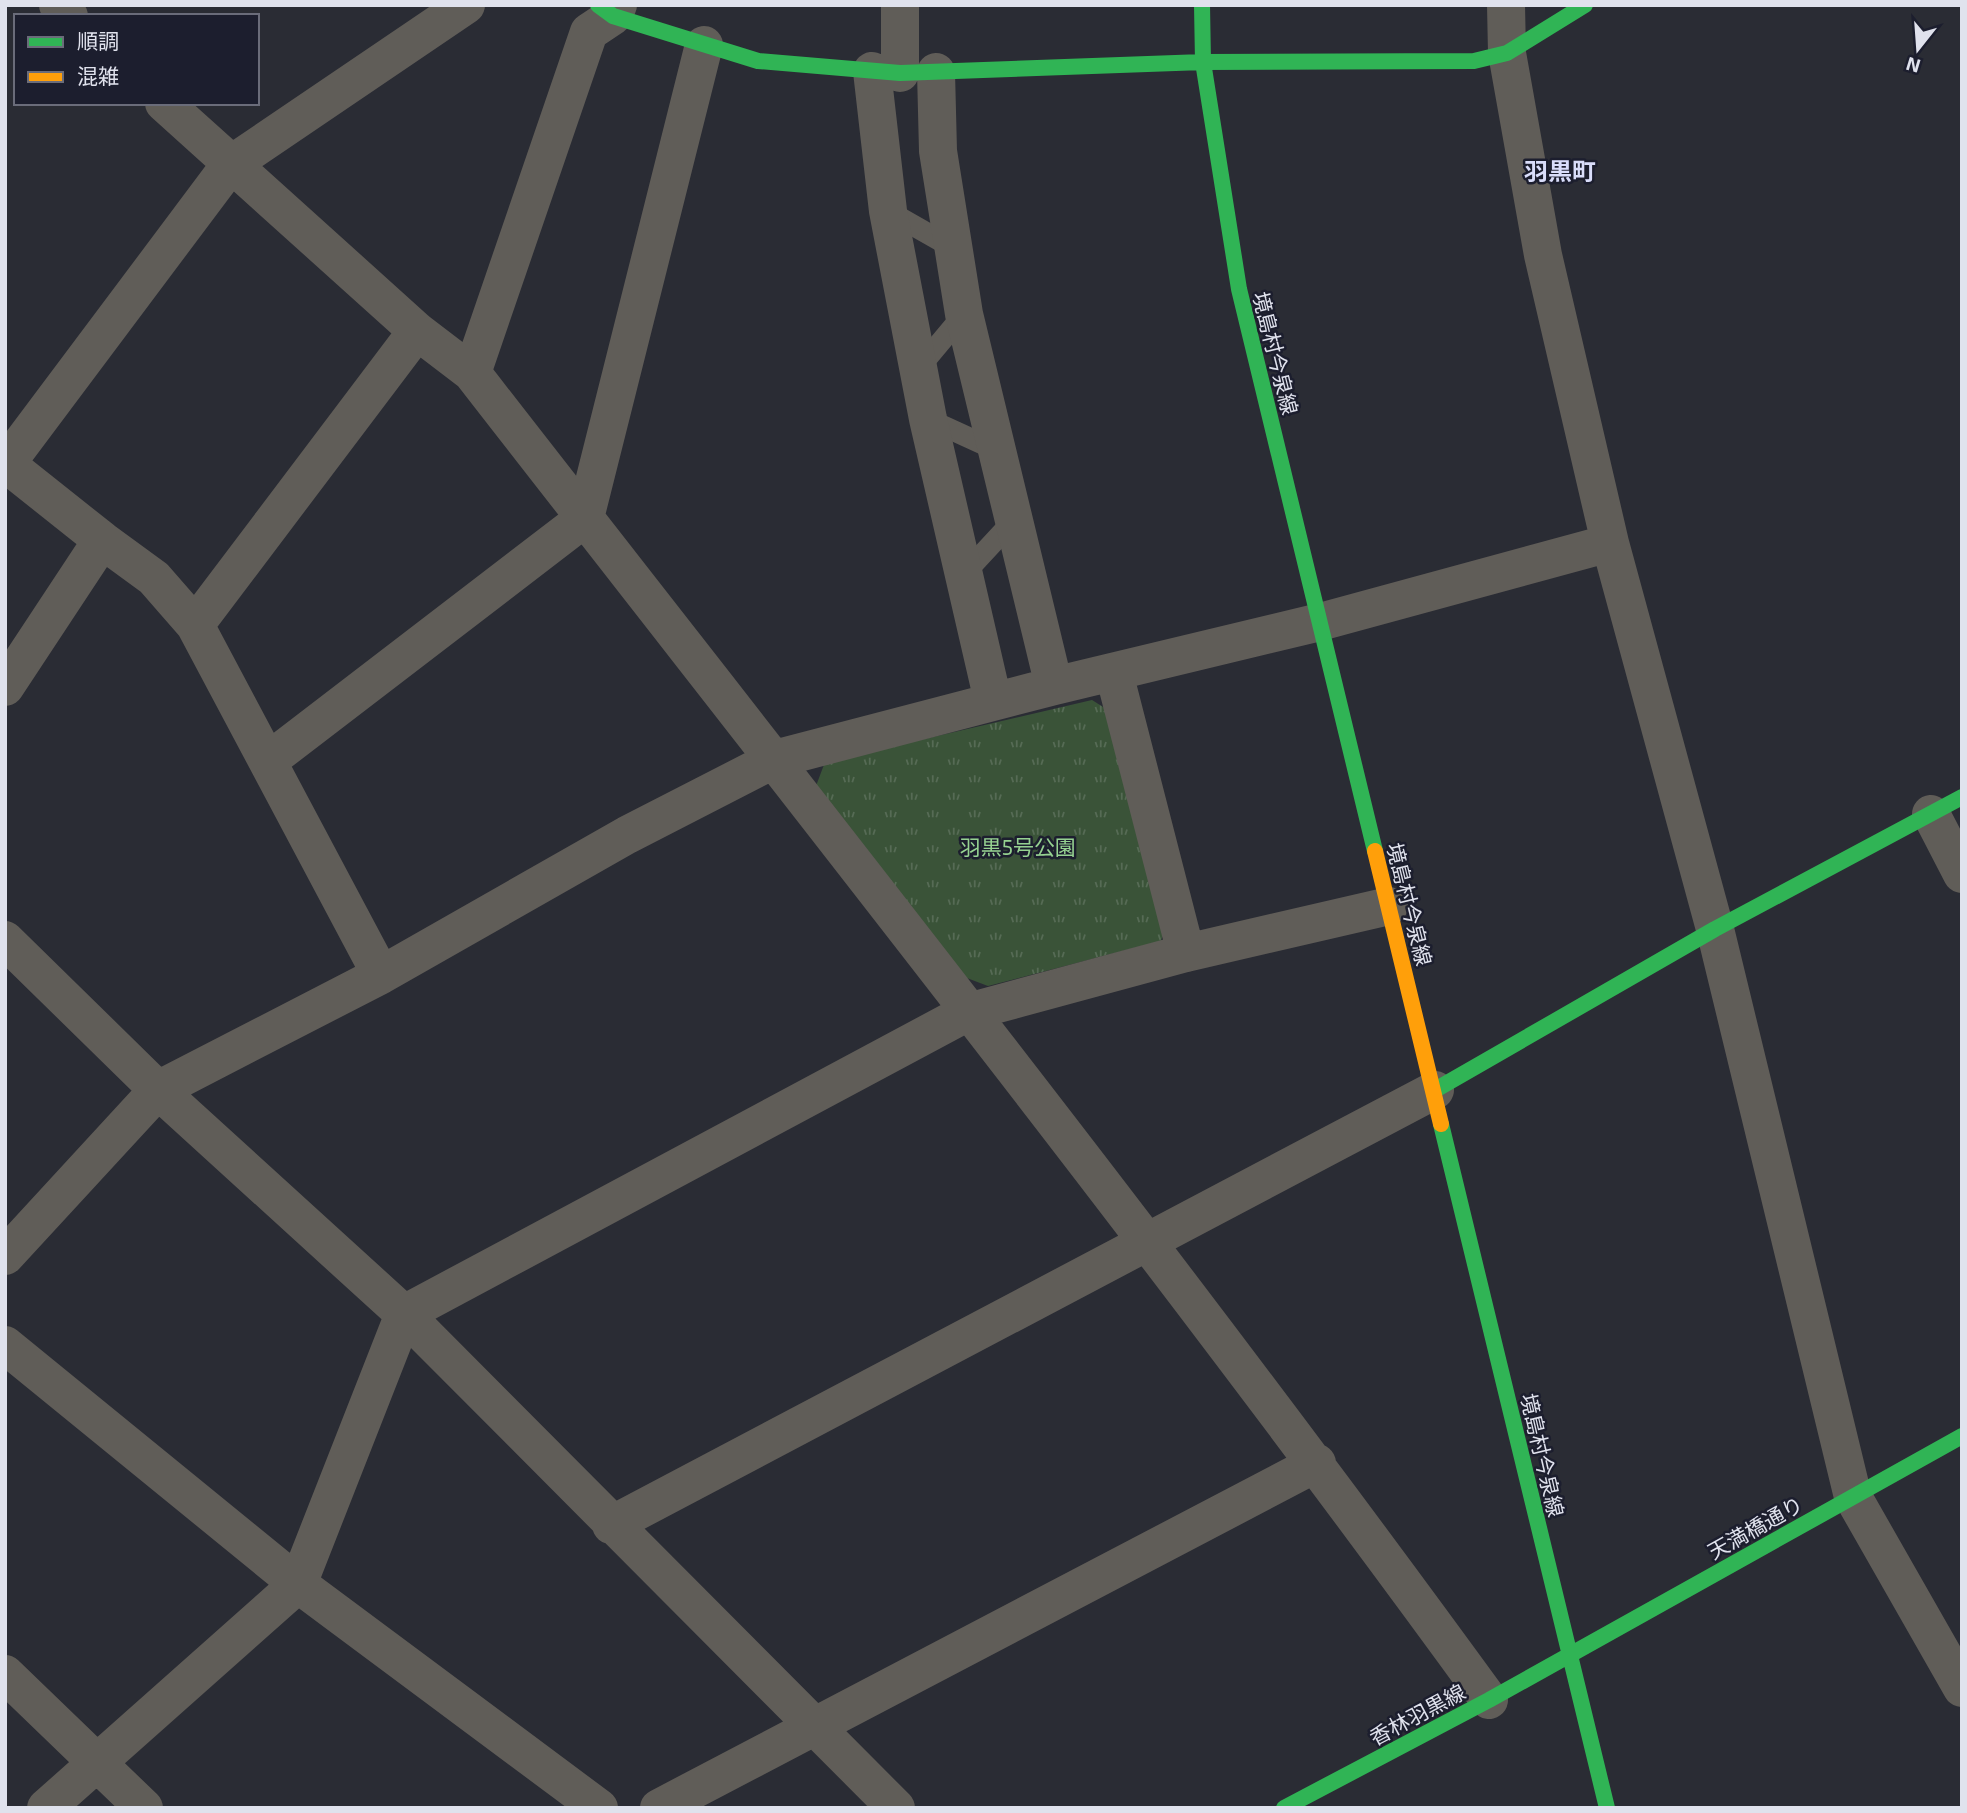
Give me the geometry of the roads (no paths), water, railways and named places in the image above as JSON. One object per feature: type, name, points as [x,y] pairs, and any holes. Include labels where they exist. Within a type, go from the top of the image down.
[{"type":"main road","name":"境島村今泉線","points":[[1202,5],[1203,62],[1239,289],[1607,1808]]},
{"type":"main road","points":[[610,9],[704,45],[758,61],[902,72],[1203,62],[1474,61],[1507,53],[1585,5]]},
{"type":"main road","points":[[1435,1090],[1715,929],[1946,805]]},
{"type":"main road","name":"天満橋通り","points":[[1569,1655],[1962,1436]]},
{"type":"main road","name":"香林羽黒線","points":[[1284,1808],[1569,1655]]},
{"type":"street","points":[[381,975],[195,625],[154,578],[6,464],[230,165],[466,5]]},
{"type":"street","points":[[900,5],[902,72],[888,211],[928,419],[993,701]]},
{"type":"street","points":[[1506,5],[1507,53],[1543,255],[1610,543],[1715,929],[1853,1497],[1962,1688]]},
{"type":"street","points":[[472,373],[589,32],[610,9]]},
{"type":"street","points":[[268,761],[585,518],[704,45]]},
{"type":"street","points":[[902,72],[938,151],[964,314],[1054,686]]},
{"type":"street","points":[[166,105],[417,331],[472,373],[775,759],[1317,1463],[1489,1700]]},
{"type":"street","points":[[195,625],[417,331]]},
{"type":"street","points":[[5,687],[102,540]]},
{"type":"street","points":[[5,1256],[158,1090],[381,975],[627,835],[775,759],[993,701],[1320,622],[1610,543]]},
{"type":"street","points":[[1114,673],[1186,953]]},
{"type":"street","points":[[1946,805],[1962,874]]},
{"type":"street","points":[[46,1808],[99,1764],[298,1584],[404,1314],[968,1012],[1186,953],[1389,906]]},
{"type":"street","points":[[5,940],[158,1090],[404,1314],[611,1525],[896,1808]]},
{"type":"street","points":[[611,1525],[1435,1090]]},
{"type":"street","points":[[5,1345],[298,1584],[599,1808]]},
{"type":"street","points":[[659,1808],[1317,1463]]},
{"type":"street","points":[[5,1674],[144,1808]]},
{"type":"lane","points":[[888,211],[953,248]]},
{"type":"lane","points":[[918,369],[964,314]]},
{"type":"lane","points":[[928,419],[998,451]]},
{"type":"lane","points":[[964,574],[1014,520]]},
{"type":"district","name":"羽黒町","points":[[1560,170]]},
{"type":"park label","name":"羽黒5号公園","points":[[1018,846]]}]
